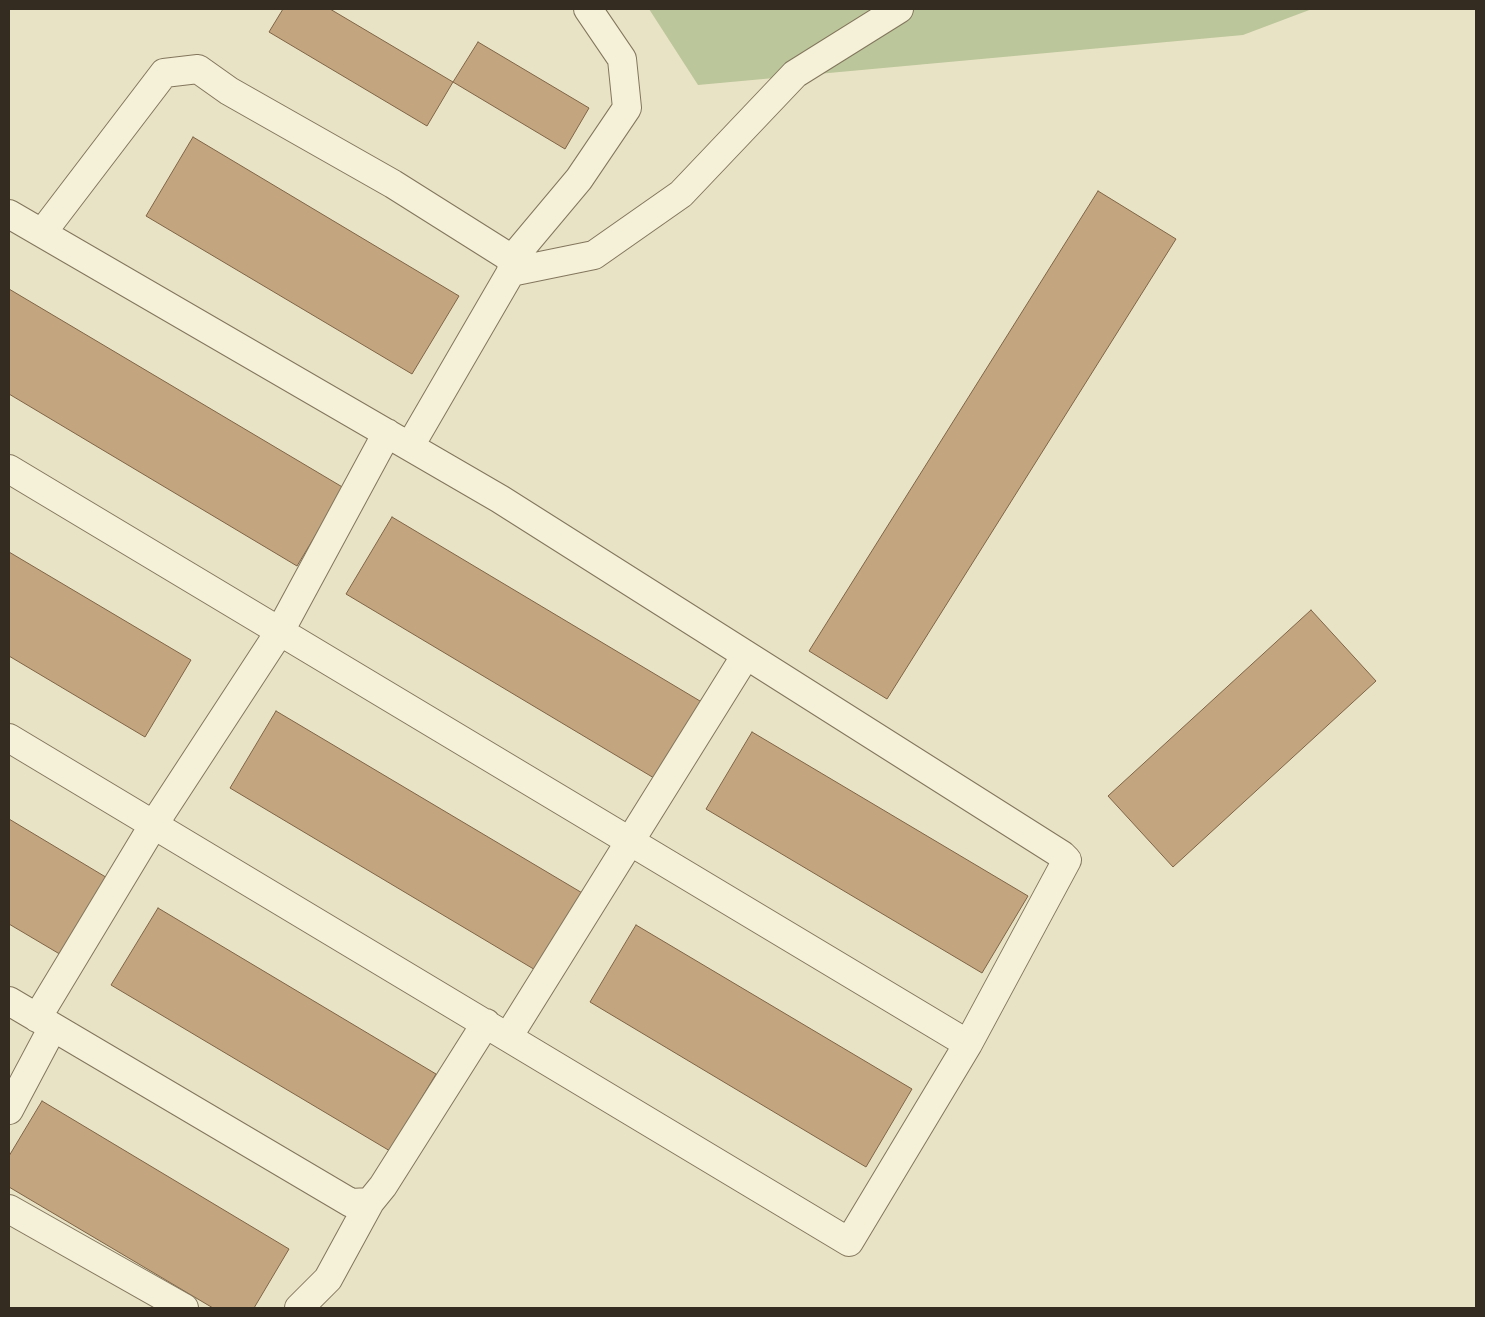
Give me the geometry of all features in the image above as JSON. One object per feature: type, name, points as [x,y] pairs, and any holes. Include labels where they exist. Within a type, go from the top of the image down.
[{"type":"street","points":[[9,1110],[45,1022],[154,824],[280,631],[399,440],[512,265],[579,178],[627,108],[622,59],[588,9]]},
{"type":"street","points":[[42,233],[164,73],[198,69],[229,92],[393,184],[512,265],[594,255],[681,194],[795,74],[899,9]]},
{"type":"street","points":[[9,214],[500,499],[1067,860],[968,1044],[849,1242],[9,738]]},
{"type":"street","points":[[9,469],[968,1044]]},
{"type":"street","points":[[299,1308],[328,1280],[370,1202],[497,1030],[630,842],[746,655]]},
{"type":"street","points":[[9,1001],[351,1203],[370,1202]]},
{"type":"street","points":[[9,1209],[184,1308]]},
{"type":"green space","points":[[649,9],[1312,9],[1243,35],[698,85]]},
{"type":"building","points":[[283,9],[330,9],[453,82],[427,126],[269,32]]},
{"type":"building","points":[[478,42],[589,108],[565,149],[453,82]]},
{"type":"building","points":[[193,137],[459,296],[412,374],[146,216]]},
{"type":"building","points":[[1098,191],[1176,239],[887,699],[809,651]]},
{"type":"building","points":[[9,289],[344,488],[297,566],[9,394]]},
{"type":"building","points":[[392,517],[705,704],[659,781],[346,594]]},
{"type":"building","points":[[9,552],[191,660],[145,737],[9,656]]},
{"type":"building","points":[[1311,610],[1376,681],[1173,867],[1108,796]]},
{"type":"building","points":[[276,711],[589,897],[542,974],[230,788]]},
{"type":"building","points":[[752,732],[1028,896],[982,973],[706,809]]},
{"type":"building","points":[[9,819],[109,879],[63,956],[9,924]]},
{"type":"building","points":[[158,908],[436,1074],[390,1151],[111,985]]},
{"type":"building","points":[[636,925],[912,1089],[866,1167],[590,1002]]},
{"type":"building","points":[[42,1101],[289,1249],[254,1308],[213,1308],[9,1187],[9,1156]]}]
